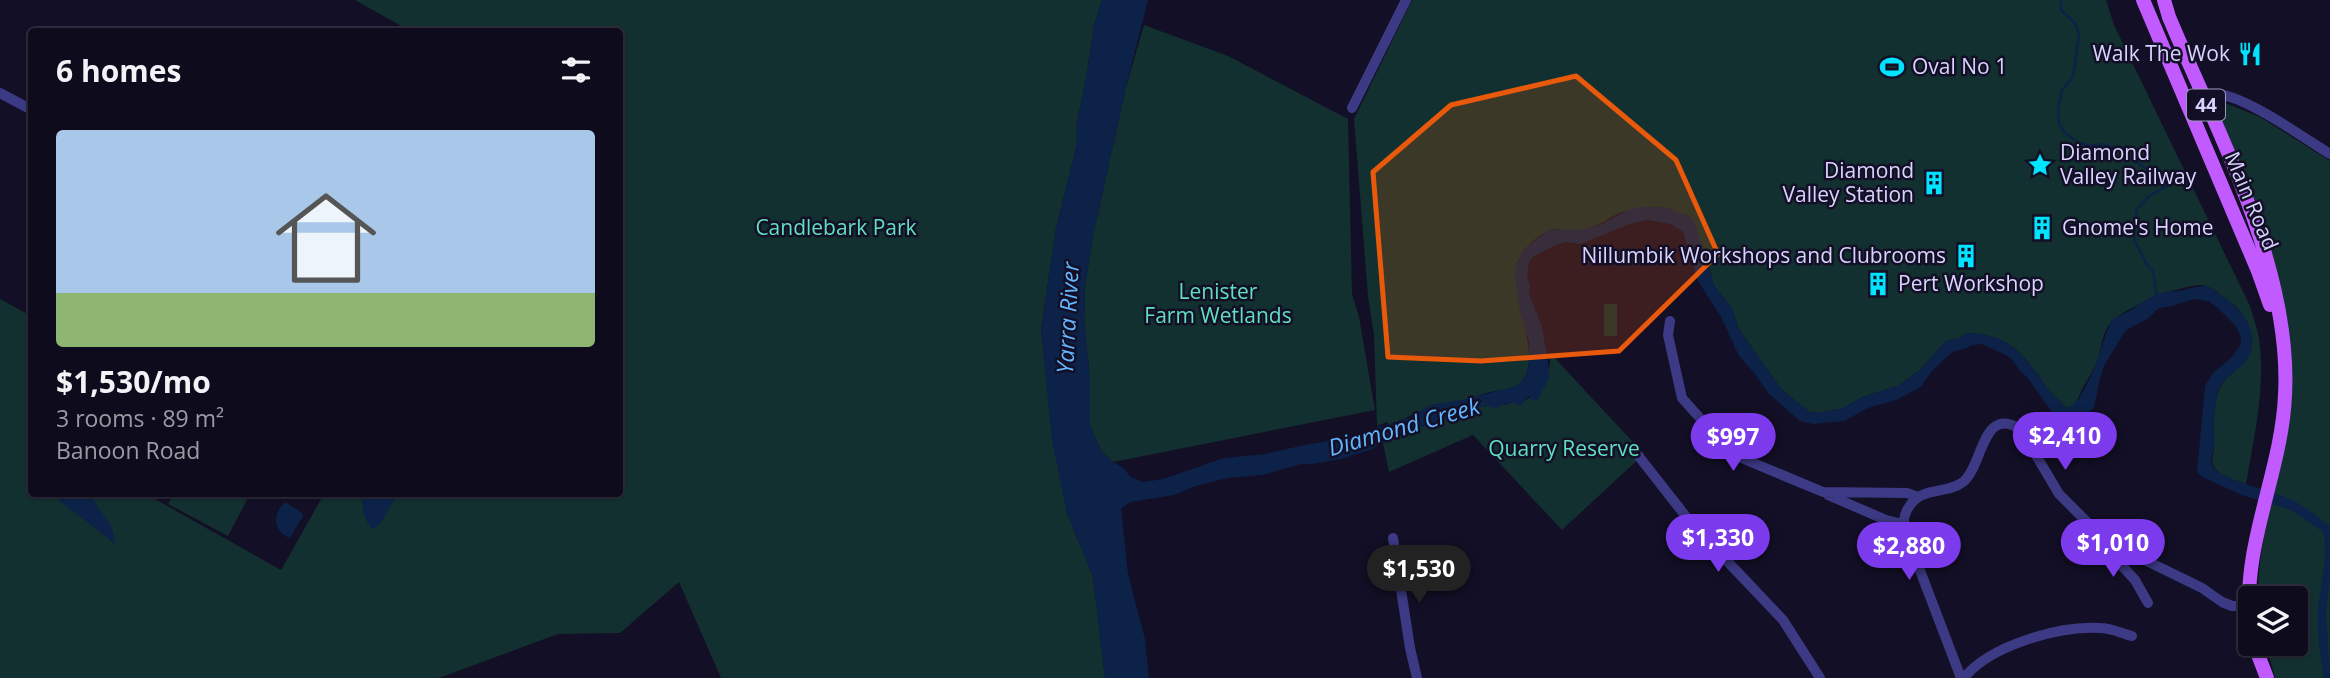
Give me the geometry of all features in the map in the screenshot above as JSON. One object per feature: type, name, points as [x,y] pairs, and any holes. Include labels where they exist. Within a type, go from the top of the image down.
[{"type":"main road","name":"Main Road","points":[[2143,0],[2258,271],[2284,342]]},
{"type":"main road","name":"Main Road","points":[[2164,0],[2250,210],[2269,264],[2284,342],[2285,397],[2255,554],[2252,586]]},
{"type":"main road","points":[[2230,205],[2250,210]]},
{"type":"main road","points":[[2259,656],[2267,678]]},
{"type":"street","points":[[1352,108],[1406,0]]},
{"type":"street","points":[[0,93],[28,108]]},
{"type":"street","points":[[2186,102],[2215,94],[2231,98],[2273,119],[2326,152],[2330,138]]},
{"type":"street","points":[[1670,321],[1668,335],[1682,398],[1727,450],[1738,458],[1886,520],[1903,524]]},
{"type":"street","points":[[2132,636],[2092,627],[2042,636],[1985,658],[1962,678],[1903,524],[1906,511],[1928,492],[1963,482],[1973,470],[1987,434],[2000,424],[2011,424],[2025,434],[2063,497],[2110,544],[2202,588],[2222,602],[2238,606]]},
{"type":"street","points":[[1637,454],[1691,523],[1783,620],[1820,678]]},
{"type":"street","points":[[1823,492],[1907,493],[1918,498]]},
{"type":"street","points":[[1393,538],[1417,678]]},
{"type":"street","points":[[2110,544],[2113,556],[2135,580],[2148,603]]},
{"type":"highlighted area","points":[[1576,76],[1676,160],[1718,254],[1619,351],[1481,361],[1388,357],[1373,172],[1451,105]]},
{"type":"green space","name":"Candlebark Park","points":[[355,0],[1102,0],[1094,25],[1076,127],[1076,148],[1056,228],[1041,330],[1067,513],[1093,577],[1105,678],[721,678],[679,582],[620,633],[558,634],[439,678],[0,678],[0,299],[28,314],[28,497],[151,497],[281,570],[322,497],[623,497],[623,28],[405,28]]},
{"type":"green space","points":[[1412,0],[2106,0],[2114,25],[2250,306],[2256,326],[2261,356],[2260,393],[2246,484],[2220,473],[2212,460],[2217,395],[2225,380],[2242,365],[2249,354],[2250,331],[2238,309],[2210,288],[2191,286],[2164,294],[2135,306],[2112,321],[2105,332],[2093,370],[2076,402],[2069,408],[2050,392],[2029,363],[2014,348],[1998,339],[1966,333],[1960,338],[1946,341],[1920,370],[1898,386],[1862,397],[1844,408],[1817,413],[1808,411],[1781,389],[1738,328],[1732,308],[1714,286],[1707,259],[1690,217],[1658,211],[1626,211],[1596,226],[1571,231],[1555,229],[1542,234],[1525,250],[1516,269],[1529,361],[1527,374],[1520,383],[1467,400],[1441,404],[1393,424],[1388,425],[1387,422],[1377,426],[1374,335],[1368,296],[1354,119]]},
{"type":"green space","name":"Lenister Farm Wetlands","points":[[1144,25],[1228,56],[1348,119],[1352,294],[1359,317],[1375,410],[1113,462],[1101,451],[1090,425],[1090,378],[1084,320],[1085,286],[1093,236],[1126,87]]},
{"type":"green space","points":[[2225,103],[2260,117],[2330,161],[2330,678],[2275,678],[2269,656],[2308,656],[2308,586],[2259,586],[2265,532],[2289,424],[2292,393],[2291,353],[2218,107]]},
{"type":"green space","points":[[1604,304],[1617,304],[1617,336],[1604,336]]},
{"type":"green space","name":"Quarry Reserve","points":[[1551,354],[1644,454],[1562,530],[1473,435],[1389,472],[1383,443],[1409,430],[1429,425],[1484,402],[1506,405],[1523,402],[1548,379]]},
{"type":"green space","points":[[172,497],[248,498],[228,536],[168,504]]},
{"type":"water","name":"Yarra River","points":[[1102,0],[1148,0],[1093,236],[1085,286],[1084,320],[1090,378],[1090,425],[1101,451],[1131,477],[1143,482],[1163,479],[1224,458],[1266,454],[1358,436],[1411,417],[1430,405],[1513,387],[1526,376],[1529,364],[1529,341],[1520,312],[1515,278],[1516,267],[1525,248],[1548,231],[1581,230],[1598,226],[1626,211],[1642,207],[1666,207],[1690,217],[1707,259],[1714,286],[1732,308],[1738,328],[1781,389],[1808,411],[1817,413],[1844,408],[1862,397],[1898,386],[1920,370],[1946,341],[1960,338],[1966,333],[1998,339],[2014,348],[2029,363],[2050,392],[2069,408],[2079,399],[2093,372],[2111,320],[2166,291],[2207,286],[2235,306],[2249,325],[2252,336],[2248,358],[2225,380],[2219,390],[2214,416],[2212,465],[2224,476],[2290,499],[2330,527],[2330,579],[2326,610],[2330,678],[2324,678],[2318,628],[2325,549],[2323,532],[2291,510],[2242,495],[2202,477],[2197,472],[2205,386],[2213,373],[2232,357],[2241,344],[2236,326],[2208,301],[2194,299],[2159,308],[2147,319],[2126,330],[2105,364],[2094,408],[2075,422],[2061,422],[2010,357],[1982,344],[1952,352],[1932,371],[1921,387],[1896,400],[1868,408],[1844,421],[1813,424],[1800,421],[1769,394],[1739,356],[1721,317],[1698,281],[1683,232],[1671,224],[1647,220],[1629,224],[1581,244],[1565,242],[1556,245],[1534,256],[1529,262],[1529,294],[1542,327],[1549,369],[1549,379],[1537,400],[1531,400],[1532,397],[1529,396],[1520,406],[1512,402],[1495,408],[1486,406],[1484,402],[1341,459],[1301,464],[1262,475],[1227,478],[1174,495],[1130,502],[1121,509],[1128,574],[1145,639],[1149,678],[1105,678],[1093,577],[1067,513],[1052,441],[1041,330],[1056,228],[1076,148],[1076,127],[1094,25]]},
{"type":"water","points":[[55,497],[93,497],[112,528],[115,544]]},
{"type":"water","points":[[366,497],[395,497],[381,523],[373,529],[366,519],[362,500]]},
{"type":"water","points":[[285,502],[303,516],[290,538],[280,532],[276,522],[278,512]]},
{"type":"waterway","points":[[2061,0],[2061,10],[2075,23],[2079,35],[2073,77],[2062,90],[2058,109],[2059,124],[2065,133],[2079,143],[2090,146],[2103,144],[2116,149],[2147,169],[2173,178],[2175,182],[2149,196],[2137,209],[2134,240],[2153,271],[2157,297]]},
{"type":"waterway","name":"Diamond Creek","points":[[1465,409],[1486,405]]},
{"type":"place","name":"Walk The Wok","points":[[2250,54]]},
{"type":"place","name":"Oval No 1","points":[[1892,67]]},
{"type":"place","name":"Diamond Valley Railway","points":[[2040,165]]},
{"type":"place","name":"Diamond Valley Station","points":[[1934,183]]},
{"type":"place","name":"Gnome's Home","points":[[2042,228]]},
{"type":"place","name":"Nillumbik Workshops and Clubrooms","points":[[1966,256]]},
{"type":"place","name":"Pert Workshop","points":[[1878,284]]}]
